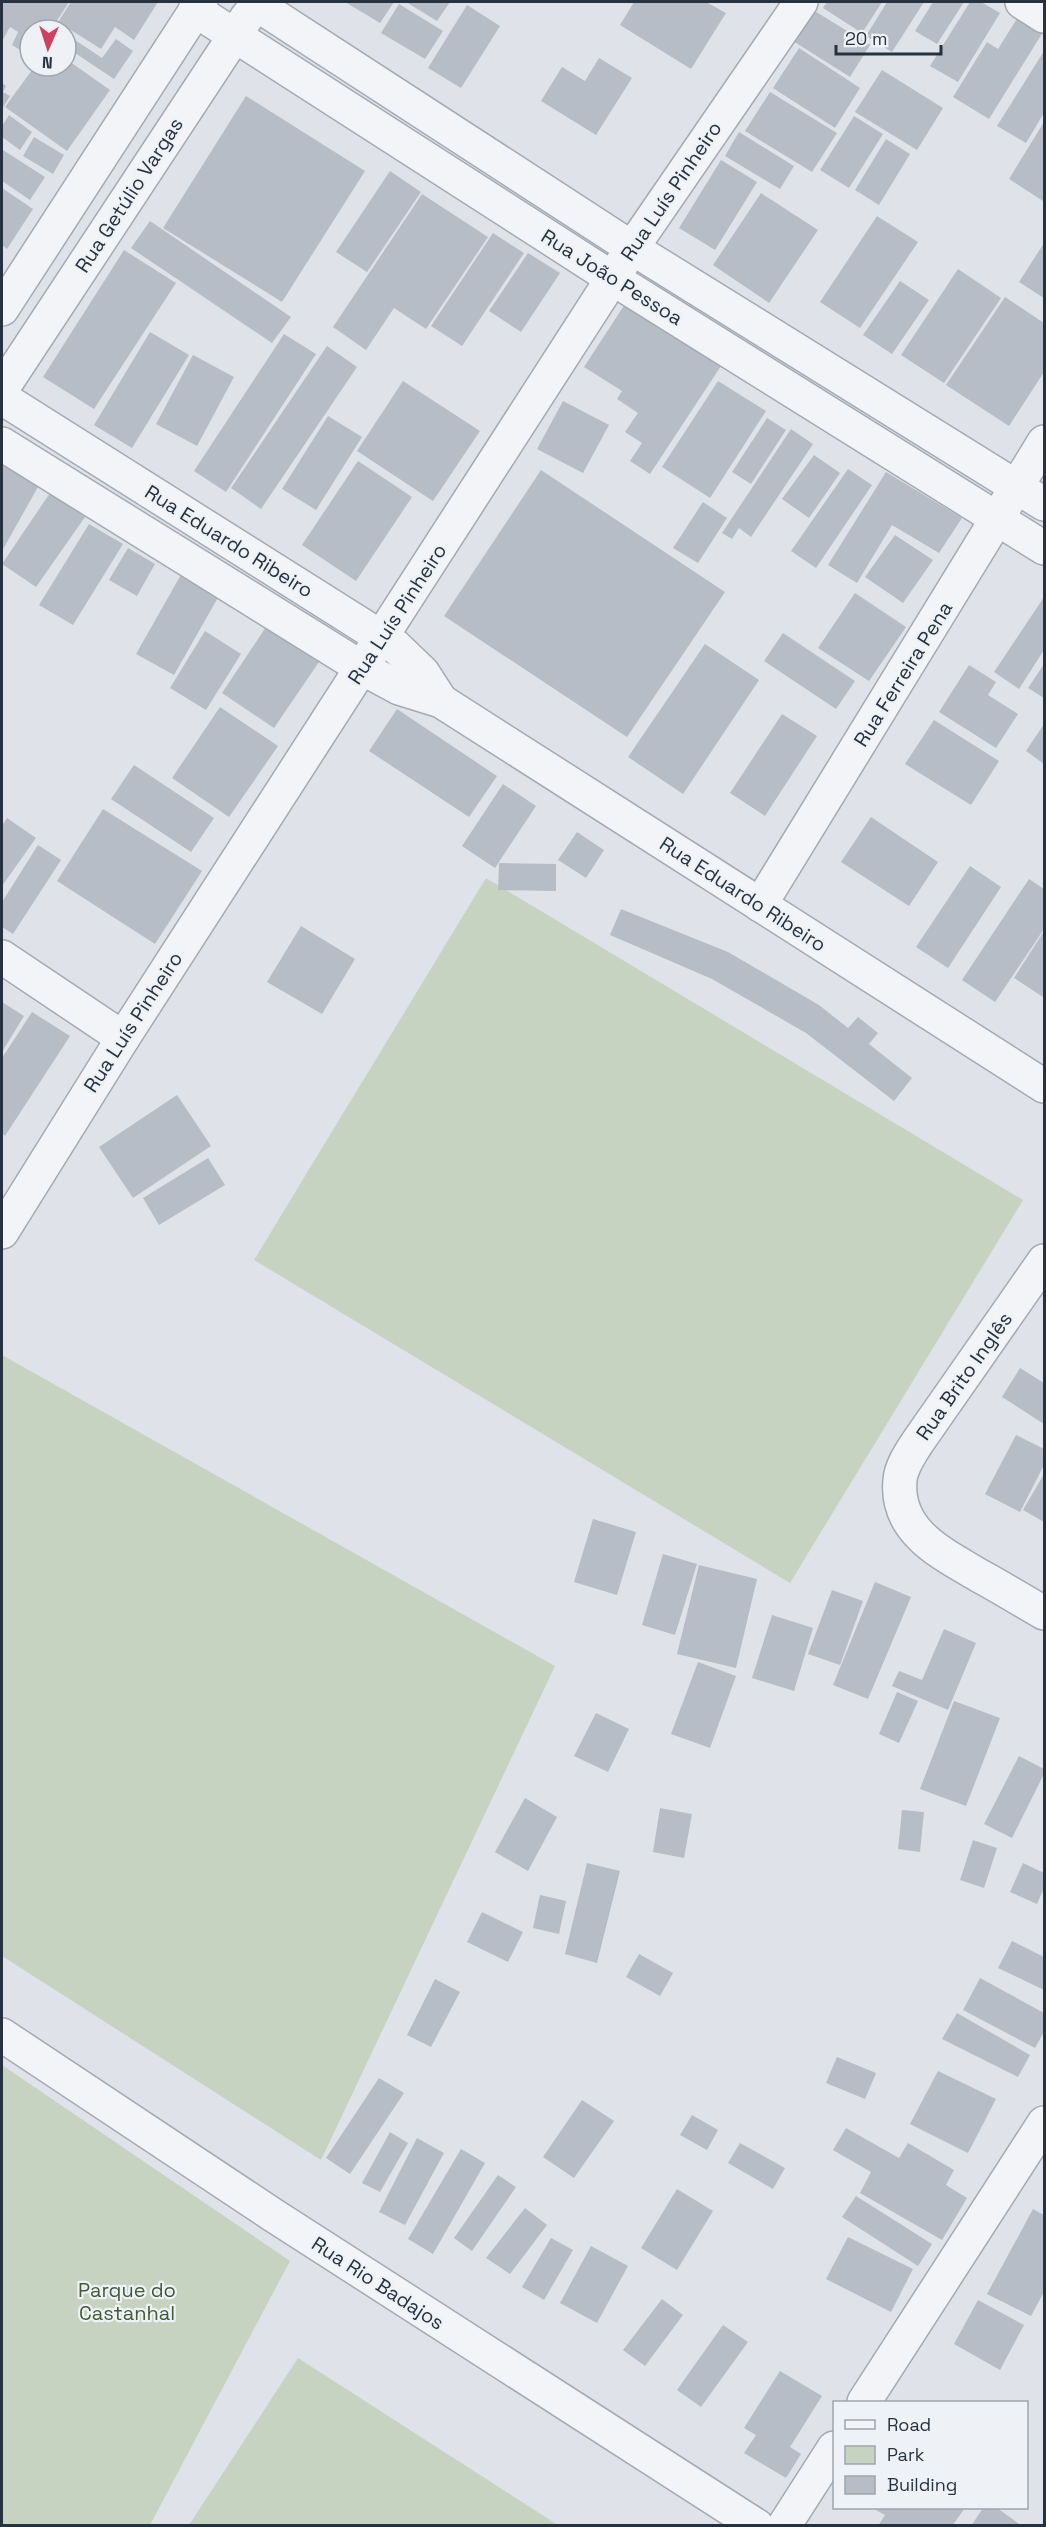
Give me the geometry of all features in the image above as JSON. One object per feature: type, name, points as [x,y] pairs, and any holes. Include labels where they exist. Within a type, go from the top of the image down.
[{"type":"street","name":"Rua João Pessoa","points":[[255,2],[632,248],[1044,504]]},
{"type":"street","name":"Rua Getúlio Vargas","points":[[2,389],[255,2]]},
{"type":"street","name":"Rua Luís Pinheiro","points":[[2,1232],[123,1038],[612,278],[801,2]]},
{"type":"street","points":[[1022,2],[1044,16]]},
{"type":"street","name":"Rua João Pessoa","points":[[193,4],[234,36],[612,278],[1044,548]]},
{"type":"street","points":[[2,309],[193,4]]},
{"type":"street","name":"Rua Eduardo Ribeiro","points":[[2,398],[401,651],[423,673],[441,701]]},
{"type":"street","name":"Rua Ferreira Pena","points":[[760,905],[1044,442]]},
{"type":"street","name":"Rua Eduardo Ribeiro","points":[[2,444],[362,668],[399,688],[441,701],[1044,1086]]},
{"type":"street","points":[[2,957],[123,1038]]},
{"type":"street","name":"Rua Brito Inglês","points":[[1044,1261],[905,1463],[900,1479],[901,1497],[906,1516],[914,1531],[931,1547],[1044,1613]]},
{"type":"street","name":"Rua Rio Badajos","points":[[2,2035],[273,2215],[757,2526]]},
{"type":"street","points":[[865,2401],[1040,2141]]},
{"type":"street","points":[[784,2526],[833,2450]]},
{"type":"green space","points":[[486,878],[1023,1200],[790,1583],[254,1260]]},
{"type":"green space","points":[[2,1355],[555,1666],[321,2160],[2,1956]]},
{"type":"green space","name":"Parque do Castanhal","points":[[2,2065],[290,2261],[150,2525],[2,2525]]},
{"type":"green space","points":[[298,2358],[558,2525],[189,2525]]},
{"type":"building","points":[[2,2],[69,2],[59,18],[18,18],[18,32],[10,27],[2,41]]},
{"type":"building","points":[[71,2],[158,2],[134,40],[115,27],[101,49],[78,35],[78,18],[61,18]]},
{"type":"building","points":[[345,2],[394,2],[380,23]]},
{"type":"building","points":[[406,2],[450,2],[437,21]]},
{"type":"building","points":[[634,2],[706,2],[726,13],[691,69],[620,25]]},
{"type":"building","points":[[827,2],[882,2],[862,33],[823,8]]},
{"type":"building","points":[[887,2],[924,2],[892,52],[866,36]]},
{"type":"building","points":[[933,2],[964,2],[937,44],[915,31]]},
{"type":"building","points":[[970,2],[981,2],[1000,13],[958,82],[930,66]]},
{"type":"building","points":[[399,4],[443,31],[425,59],[381,33]]},
{"type":"building","points":[[467,5],[500,26],[461,88],[428,68]]},
{"type":"building","points":[[813,10],[870,45],[850,77],[793,41]]},
{"type":"building","points":[[1018,17],[1043,32],[989,119],[953,97],[987,42],[998,49]]},
{"type":"building","points":[[18,32],[18,49],[12,45]]},
{"type":"building","points":[[116,39],[133,51],[114,79],[78,55],[78,42],[102,58]]},
{"type":"building","points":[[799,48],[860,88],[835,128],[773,88]]},
{"type":"building","points":[[1044,51],[1044,113],[1026,143],[997,126]]},
{"type":"building","points":[[599,58],[632,78],[596,135],[541,101],[562,67],[585,81]]},
{"type":"building","points":[[78,67],[110,90],[67,151],[5,107],[26,78],[78,78]]},
{"type":"building","points":[[882,70],[943,108],[917,150],[855,112]]},
{"type":"building","points":[[2,83],[6,86],[3,92],[10,96],[2,109]]},
{"type":"building","points":[[770,92],[837,133],[812,172],[745,131]]},
{"type":"building","points":[[246,96],[365,171],[282,302],[163,228]]},
{"type":"building","points":[[9,115],[32,132],[20,150],[2,137],[2,126]]},
{"type":"building","points":[[854,116],[883,134],[849,188],[820,170]]},
{"type":"building","points":[[1044,122],[1044,198],[1043,201],[1009,179]]},
{"type":"building","points":[[739,132],[794,166],[780,189],[725,156]]},
{"type":"building","points":[[34,137],[64,155],[53,174],[23,156]]},
{"type":"building","points":[[886,139],[910,154],[879,205],[855,190]]},
{"type":"building","points":[[3,150],[45,177],[30,200],[2,181]]},
{"type":"building","points":[[721,160],[757,182],[715,250],[679,228]]},
{"type":"building","points":[[390,171],[421,192],[367,272],[336,252]]},
{"type":"building","points":[[2,188],[33,209],[7,249],[2,245]]},
{"type":"building","points":[[761,193],[818,230],[769,303],[713,265]]},
{"type":"building","points":[[422,194],[488,237],[426,329],[394,308],[366,350],[333,327]]},
{"type":"building","points":[[877,216],[918,242],[860,328],[820,302]]},
{"type":"building","points":[[150,221],[291,317],[272,343],[131,248]]},
{"type":"building","points":[[493,233],[524,253],[462,346],[431,326]]},
{"type":"building","points":[[1044,243],[1044,298],[1019,282]]},
{"type":"building","points":[[124,250],[176,283],[94,409],[43,377]]},
{"type":"building","points":[[528,253],[560,273],[521,332],[489,311]]},
{"type":"building","points":[[958,269],[1001,298],[944,383],[901,355]]},
{"type":"building","points":[[900,281],[929,300],[892,354],[863,335]]},
{"type":"building","points":[[1005,297],[1044,323],[1044,372],[1009,426],[946,385]]},
{"type":"building","points":[[625,304],[721,366],[650,474],[630,461],[642,443],[625,432],[638,413],[617,399],[622,391],[584,367]]},
{"type":"building","points":[[150,332],[189,355],[132,448],[94,425]]},
{"type":"building","points":[[284,334],[316,354],[226,492],[194,471]]},
{"type":"building","points":[[327,346],[357,367],[261,509],[231,488]]},
{"type":"building","points":[[193,355],[234,377],[197,446],[156,424]]},
{"type":"building","points":[[403,381],[480,431],[433,501],[357,451]]},
{"type":"building","points":[[718,381],[766,411],[710,498],[662,467]]},
{"type":"building","points":[[563,401],[609,425],[583,473],[537,449]]},
{"type":"building","points":[[328,416],[362,437],[316,510],[282,489]]},
{"type":"building","points":[[767,418],[786,430],[751,484],[732,472]]},
{"type":"building","points":[[791,429],[813,444],[751,537],[739,528],[732,539],[722,533]]},
{"type":"building","points":[[2,455],[43,478],[2,551]]},
{"type":"building","points":[[814,455],[840,473],[809,518],[782,499]]},
{"type":"building","points":[[358,461],[412,497],[356,581],[302,545]]},
{"type":"building","points":[[848,469],[872,485],[816,568],[791,551]]},
{"type":"building","points":[[541,470],[725,592],[627,737],[444,616]]},
{"type":"building","points":[[886,472],[962,518],[939,553],[892,525],[857,583],[828,565]]},
{"type":"building","points":[[50,493],[85,517],[36,587],[2,564]]},
{"type":"building","points":[[703,502],[727,518],[698,563],[673,548]]},
{"type":"building","points":[[89,524],[123,544],[73,625],[39,605]]},
{"type":"building","points":[[895,535],[933,560],[903,603],[865,577]]},
{"type":"building","points":[[128,548],[155,564],[137,596],[109,580]]},
{"type":"building","points":[[182,573],[220,594],[174,675],[136,654]]},
{"type":"building","points":[[855,593],[906,627],[869,681],[818,648]]},
{"type":"building","points":[[1044,597],[1044,650],[1019,689],[994,672]]},
{"type":"building","points":[[268,624],[321,659],[274,728],[222,693]]},
{"type":"building","points":[[205,631],[241,654],[206,710],[170,688]]},
{"type":"building","points":[[783,633],[855,681],[836,709],[764,661]]},
{"type":"building","points":[[705,644],[759,680],[683,794],[628,757]]},
{"type":"building","points":[[1044,664],[1044,698],[1028,688]]},
{"type":"building","points":[[969,665],[996,682],[988,695],[1018,714],[996,748],[939,712]]},
{"type":"building","points":[[220,707],[278,746],[229,817],[172,778]]},
{"type":"building","points":[[397,709],[497,776],[469,817],[369,751]]},
{"type":"building","points":[[782,714],[817,736],[765,816],[730,793]]},
{"type":"building","points":[[934,720],[999,761],[971,805],[905,764]]},
{"type":"building","points":[[1044,724],[1044,764],[1026,751]]},
{"type":"building","points":[[134,765],[214,818],[191,852],[111,799]]},
{"type":"building","points":[[503,784],[536,806],[495,868],[462,846]]},
{"type":"building","points":[[103,809],[202,871],[155,944],[57,881]]},
{"type":"building","points":[[871,817],[938,862],[909,906],[841,862]]},
{"type":"building","points":[[7,818],[36,838],[2,886],[2,826]]},
{"type":"building","points":[[577,832],[604,850],[586,878],[558,860]]},
{"type":"building","points":[[38,845],[61,860],[13,934],[2,927],[2,902]]},
{"type":"building","points":[[499,863],[556,864],[556,891],[498,890]]},
{"type":"building","points":[[970,866],[1001,887],[948,968],[916,947]]},
{"type":"building","points":[[1029,879],[1044,889],[1044,929],[995,1002],[962,980]]},
{"type":"building","points":[[621,909],[728,952],[819,1005],[848,1028],[858,1017],[878,1033],[869,1044],[912,1078],[894,1101],[806,1033],[712,979],[610,935]]},
{"type":"building","points":[[301,926],[355,959],[322,1014],[267,982]]},
{"type":"building","points":[[1044,931],[1044,995],[1043,997],[1014,978]]},
{"type":"building","points":[[2,1002],[24,1016],[2,1052]]},
{"type":"building","points":[[32,1012],[70,1036],[5,1136],[2,1133],[2,1058]]},
{"type":"building","points":[[177,1095],[211,1146],[133,1198],[99,1147]]},
{"type":"building","points":[[208,1158],[225,1185],[159,1225],[143,1198]]},
{"type":"building","points":[[1020,1368],[1044,1383],[1044,1424],[1002,1397]]},
{"type":"building","points":[[1016,1435],[1044,1449],[1044,1465],[1020,1512],[985,1494]]},
{"type":"building","points":[[1044,1474],[1044,1522],[1023,1510]]},
{"type":"building","points":[[593,1519],[636,1532],[617,1595],[574,1582]]},
{"type":"building","points":[[663,1554],[697,1564],[675,1635],[642,1625]]},
{"type":"building","points":[[699,1565],[757,1579],[736,1668],[677,1654]]},
{"type":"building","points":[[875,1582],[911,1597],[868,1699],[833,1685]]},
{"type":"building","points":[[832,1590],[863,1601],[840,1665],[808,1654]]},
{"type":"building","points":[[772,1615],[813,1628],[794,1691],[752,1678]]},
{"type":"building","points":[[944,1629],[976,1643],[948,1710],[892,1686],[899,1671],[922,1680]]},
{"type":"building","points":[[698,1662],[736,1676],[710,1748],[671,1734]]},
{"type":"building","points":[[897,1692],[918,1701],[899,1743],[879,1734]]},
{"type":"building","points":[[954,1701],[1000,1718],[966,1806],[920,1789]]},
{"type":"building","points":[[596,1713],[629,1729],[608,1772],[574,1756]]},
{"type":"building","points":[[1019,1756],[1044,1769],[1044,1774],[1012,1838],[984,1824]]},
{"type":"building","points":[[525,1798],[557,1817],[528,1871],[495,1852]]},
{"type":"building","points":[[660,1808],[692,1814],[684,1858],[653,1852]]},
{"type":"building","points":[[902,1810],[924,1812],[920,1852],[898,1849]]},
{"type":"building","points":[[973,1840],[997,1848],[984,1888],[960,1880]]},
{"type":"building","points":[[587,1863],[620,1871],[597,1963],[565,1954]]},
{"type":"building","points":[[1023,1863],[1044,1873],[1044,1888],[1037,1904],[1010,1892]]},
{"type":"building","points":[[540,1895],[566,1901],[559,1934],[533,1928]]},
{"type":"building","points":[[482,1912],[523,1932],[508,1962],[467,1942]]},
{"type":"building","points":[[1012,1941],[1044,1957],[1044,1990],[998,1968]]},
{"type":"building","points":[[639,1954],[673,1973],[660,1996],[626,1977]]},
{"type":"building","points":[[980,1978],[1044,2013],[1044,2032],[1035,2048],[963,2010]]},
{"type":"building","points":[[435,1979],[460,1992],[431,2047],[407,2035]]},
{"type":"building","points":[[957,2013],[1030,2055],[1018,2077],[942,2039]]},
{"type":"building","points":[[837,2057],[876,2073],[865,2099],[826,2083]]},
{"type":"building","points":[[938,2071],[996,2099],[968,2153],[910,2124]]},
{"type":"building","points":[[379,2078],[404,2093],[350,2174],[326,2158]]},
{"type":"building","points":[[582,2100],[614,2121],[574,2178],[543,2157]]},
{"type":"building","points":[[692,2115],[718,2130],[707,2150],[680,2135]]},
{"type":"building","points":[[846,2128],[899,2158],[908,2143],[954,2170],[946,2185],[967,2198],[942,2240],[860,2193],[871,2172],[833,2150]]},
{"type":"building","points":[[390,2132],[408,2143],[380,2192],[362,2183]]},
{"type":"building","points":[[417,2138],[444,2153],[405,2225],[379,2212]]},
{"type":"building","points":[[740,2143],[785,2168],[773,2189],[728,2163]]},
{"type":"building","points":[[461,2149],[485,2163],[433,2254],[408,2239]]},
{"type":"building","points":[[498,2175],[516,2187],[472,2251],[454,2238]]},
{"type":"building","points":[[677,2189],[713,2211],[677,2270],[641,2248]]},
{"type":"building","points":[[856,2196],[932,2244],[918,2266],[842,2217]]},
{"type":"building","points":[[525,2208],[547,2225],[510,2274],[486,2258]]},
{"type":"building","points":[[1033,2209],[1044,2215],[1044,2292],[1031,2316],[987,2294]]},
{"type":"building","points":[[848,2237],[913,2269],[891,2312],[826,2279]]},
{"type":"building","points":[[551,2238],[573,2250],[544,2300],[522,2287]]},
{"type":"building","points":[[591,2246],[628,2266],[597,2323],[560,2303]]},
{"type":"building","points":[[662,2299],[683,2315],[645,2366],[623,2350]]},
{"type":"building","points":[[978,2300],[1024,2325],[1000,2370],[954,2344]]},
{"type":"building","points":[[723,2325],[748,2342],[701,2407],[677,2390]]},
{"type":"building","points":[[780,2371],[822,2396],[790,2447],[801,2454],[786,2478],[744,2453],[756,2435],[744,2428]]},
{"type":"building","points":[[874,2509],[964,2509],[952,2526],[878,2526],[885,2515]]},
{"type":"building","points":[[982,2509],[998,2509],[1022,2526],[971,2526]]}]
